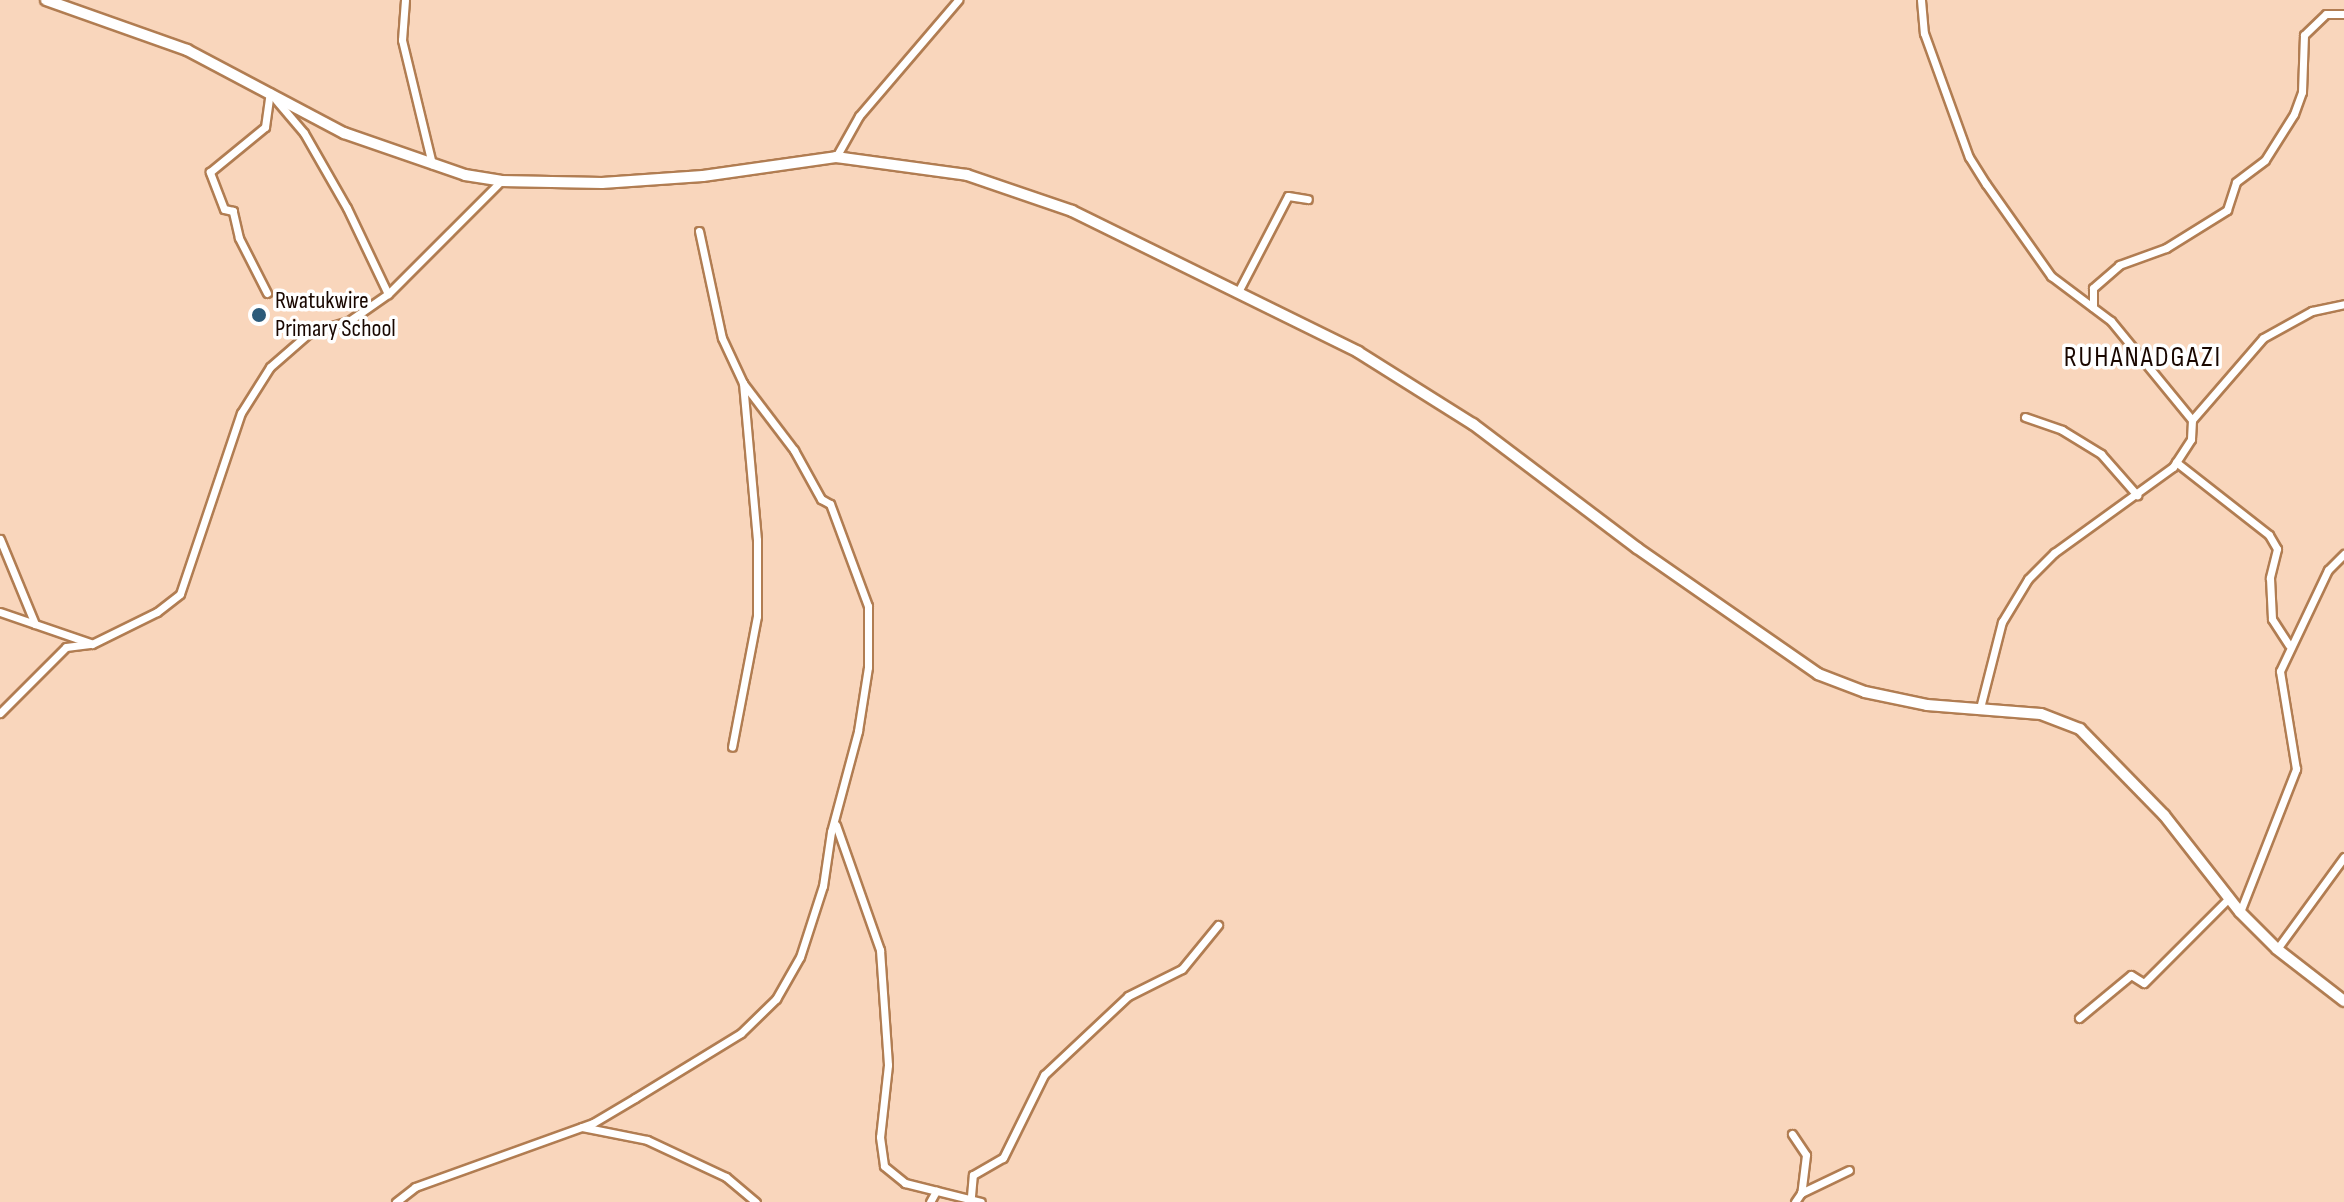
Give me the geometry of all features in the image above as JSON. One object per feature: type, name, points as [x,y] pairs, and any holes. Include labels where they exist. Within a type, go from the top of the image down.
[{"type":"street","points":[[46,0],[187,50],[344,133],[432,164],[501,181],[631,181],[836,157],[967,175],[1072,211],[1358,352],[1473,424],[1637,548],[1818,674],[1865,692],[2041,714],[2092,738],[2164,815],[2240,912],[2277,949],[2344,1001]]},
{"type":"street","points":[[405,0],[402,40],[432,164]]},
{"type":"street","points":[[836,157],[859,116],[958,0]]},
{"type":"street","points":[[1921,0],[1924,33],[1969,157],[2042,265],[2093,307],[2169,386],[2192,420],[2191,439],[2176,462],[2137,495],[2054,553],[2028,579],[2002,622],[1980,708]]},
{"type":"street","points":[[2093,307],[2093,288],[2119,265],[2166,248],[2227,210],[2236,182],[2265,160],[2294,114],[2302,92],[2304,35],[2326,14],[2344,14]]},
{"type":"street","points":[[267,293],[239,238],[233,211],[224,209],[210,172],[265,127],[270,92]]},
{"type":"street","points":[[270,92],[304,133],[369,250],[388,294]]},
{"type":"street","points":[[0,713],[66,647],[92,644],[157,612],[180,594],[241,413],[270,367],[309,333],[349,321],[388,294],[501,181]]},
{"type":"street","points":[[1238,292],[1288,196],[1308,199]]},
{"type":"street","points":[[396,1202],[415,1187],[582,1127],[741,1033],[776,999],[811,929],[868,667],[866,596],[846,556],[830,504],[821,499],[794,450],[743,383],[722,338],[699,231]]},
{"type":"street","points":[[2192,420],[2263,338],[2312,311],[2344,304]]},
{"type":"street","points":[[732,747],[757,616],[757,540],[743,383]]},
{"type":"street","points":[[2025,417],[2062,430],[2101,454],[2137,495]]},
{"type":"street","points":[[2176,462],[2269,535],[2277,549],[2270,578],[2272,619],[2289,645]]},
{"type":"street","points":[[0,539],[35,624]]},
{"type":"street","points":[[2240,912],[2296,769],[2280,683],[2289,645],[2328,570],[2344,554]]},
{"type":"street","points":[[0,612],[92,644]]},
{"type":"street","points":[[836,825],[880,950],[888,1065],[880,1137],[884,1166],[897,1180],[936,1191],[971,1196],[981,1202]]},
{"type":"street","points":[[2277,949],[2344,857]]},
{"type":"street","points":[[2079,1018],[2131,975],[2144,983],[2229,898]]},
{"type":"street","points":[[971,1196],[973,1175],[1003,1158],[1044,1075],[1128,996],[1182,969],[1218,925]]},
{"type":"street","points":[[582,1127],[647,1140],[726,1177],[756,1202]]},
{"type":"street","points":[[1792,1134],[1806,1155],[1801,1193],[1795,1202]]},
{"type":"street","points":[[1801,1193],[1849,1170]]},
{"type":"street","points":[[930,1202],[936,1191]]},
{"type":"place","name":"Rwatukwire Primary School","points":[[259,315]]},
{"type":"district","name":"RUHANADGAZI","points":[[2143,358]]}]
